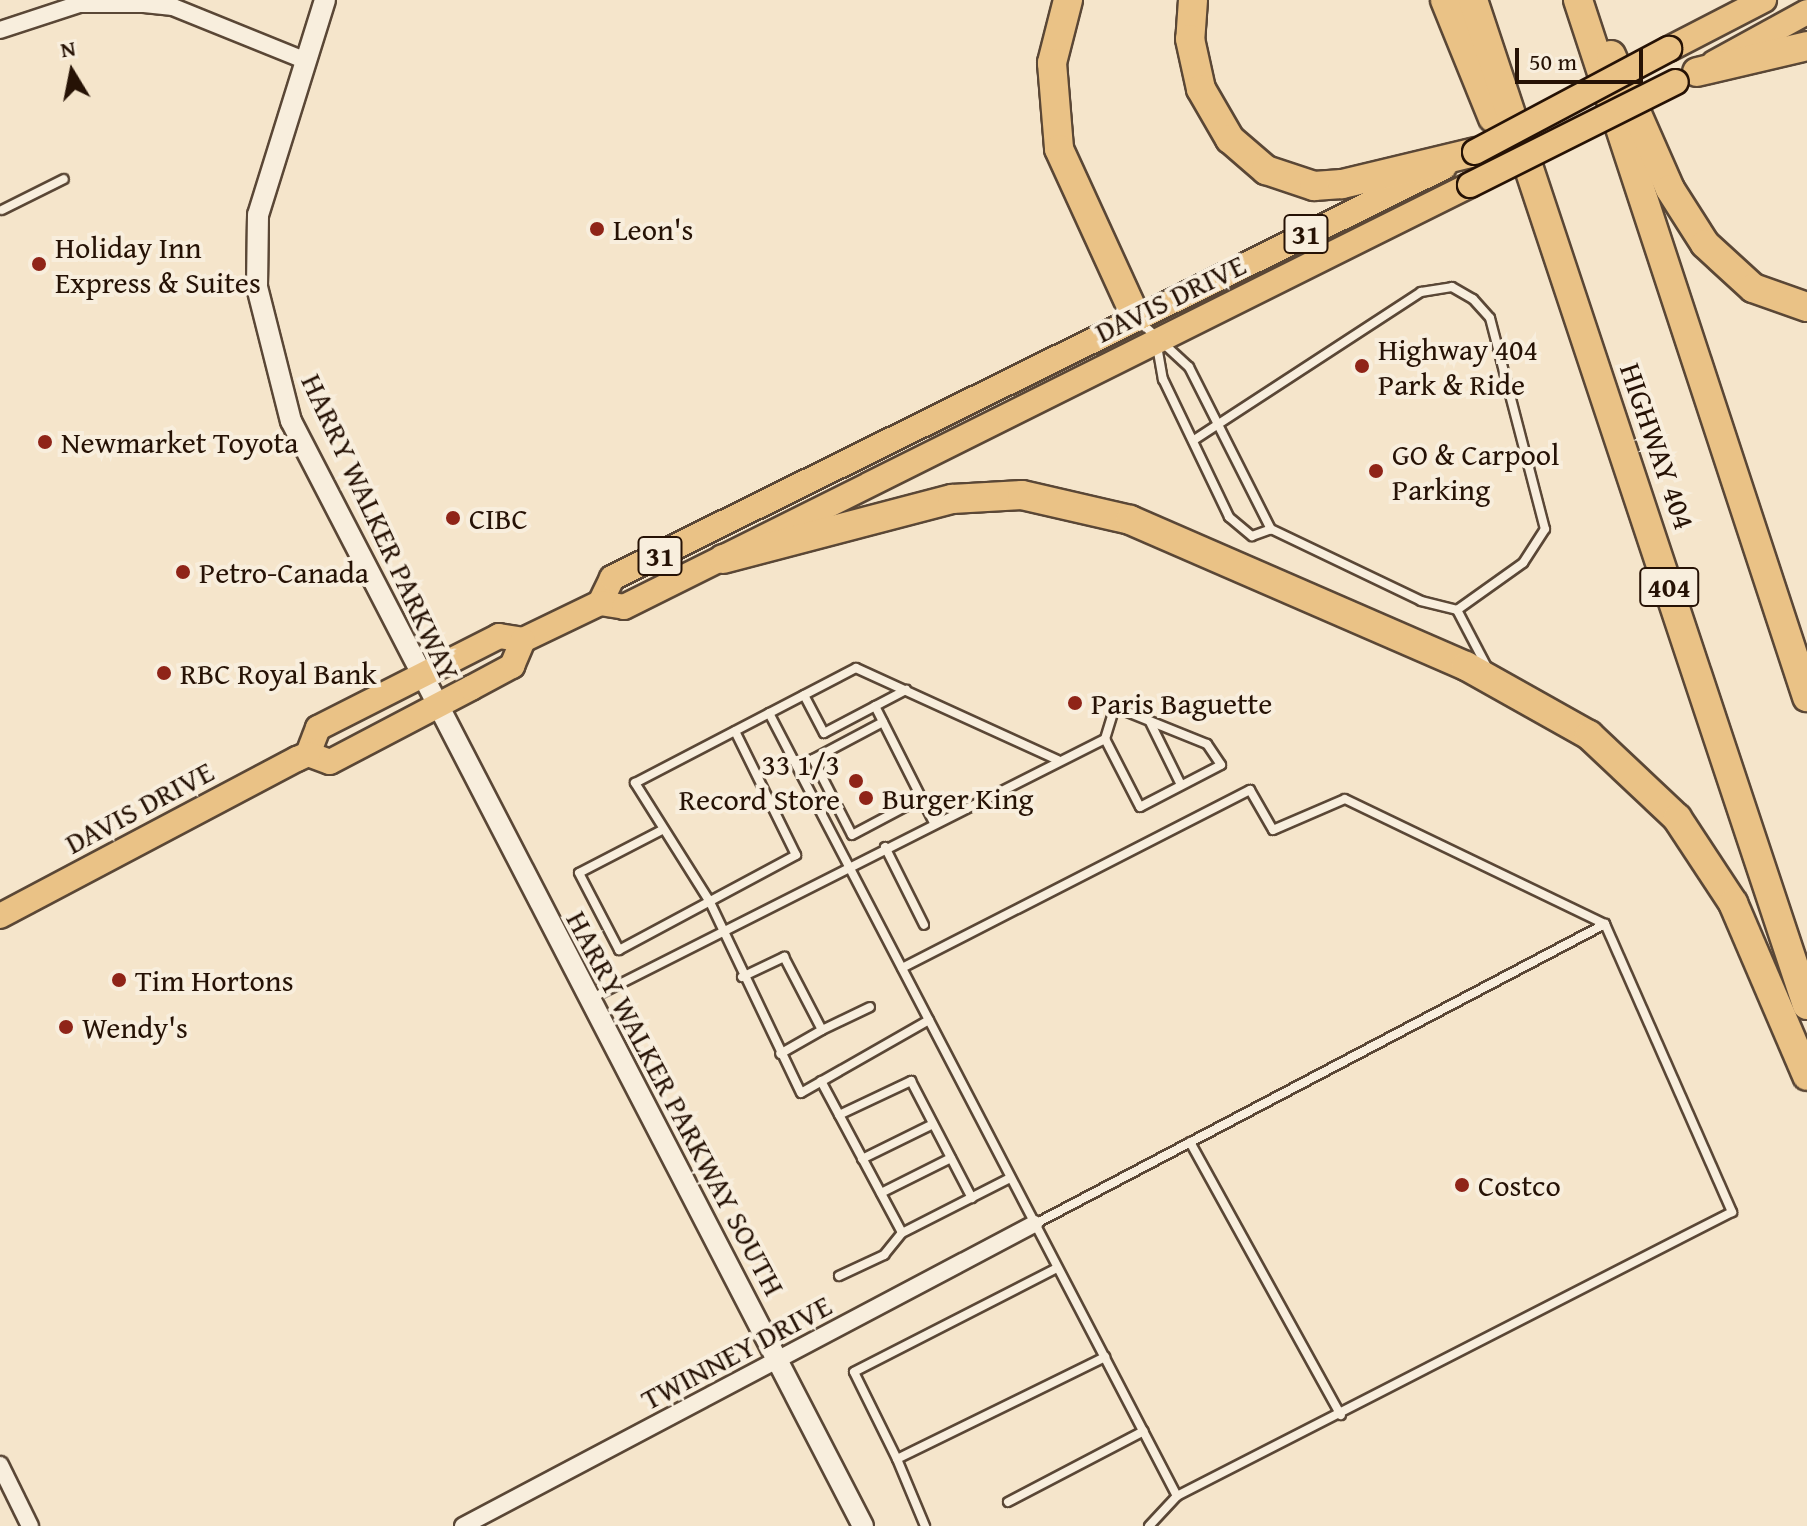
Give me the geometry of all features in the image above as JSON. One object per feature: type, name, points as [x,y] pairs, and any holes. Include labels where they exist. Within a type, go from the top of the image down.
[{"type":"highway","points":[[1068,0],[1052,63],[1059,149],[1136,317]]},
{"type":"highway","points":[[1193,0],[1190,39],[1201,89],[1230,139],[1266,170],[1314,186],[1342,184],[1475,152]]},
{"type":"highway","points":[[1445,0],[1520,186],[1547,225]]},
{"type":"highway","name":"HIGHWAY 404","points":[[1473,0],[1807,1005]]},
{"type":"highway","points":[[1579,2],[1705,244],[1753,288],[1807,307]]},
{"type":"highway","name":"HIGHWAY 404","points":[[1579,2],[1807,697]]},
{"type":"highway","points":[[1686,77],[1807,46]]},
{"type":"highway","points":[[723,559],[952,499],[1030,497],[1130,520],[1494,680],[1618,757],[1677,818],[1733,903],[1807,1076]]},
{"type":"main road","name":"DAVIS DRIVE","points":[[600,603],[612,578],[1475,152],[1764,0]]},
{"type":"main road","name":"DAVIS DRIVE","points":[[0,916],[308,754],[318,728],[419,676],[499,636],[523,640],[600,603],[624,607],[1686,77],[1807,12]]},
{"type":"main road","name":"DAVIS DRIVE","points":[[308,754],[330,762],[512,666],[523,640]]},
{"type":"street","name":"HARRY WALKER PARKWAY","points":[[325,0],[302,59],[258,215],[265,330],[291,421],[434,707]]},
{"type":"street","points":[[0,30],[79,4],[144,4],[173,7],[302,59]]},
{"type":"street","name":"HARRY WALKER PARKWAY SOUTH","points":[[434,707],[863,1526]]},
{"type":"street","name":"TWINNEY DRIVE","points":[[463,1526],[778,1363],[1034,1224]]},
{"type":"street","points":[[0,1465],[30,1526]]},
{"type":"lane","points":[[2,210],[64,179]]},
{"type":"lane","points":[[1194,440],[1220,427],[1421,292],[1452,287],[1473,299],[1490,318],[1545,529],[1523,563],[1457,610]]},
{"type":"lane","points":[[1136,317],[1157,342],[1189,367],[1271,529],[1421,601],[1457,610],[1494,680]]},
{"type":"lane","points":[[1157,342],[1163,379],[1238,530],[1252,536],[1271,529]]},
{"type":"lane","points":[[929,1020],[801,1093],[742,977],[710,902],[635,783],[856,668],[1058,760]]},
{"type":"lane","points":[[804,695],[824,733],[906,690]]},
{"type":"lane","points":[[875,706],[934,823]]},
{"type":"lane","points":[[1115,707],[1207,744],[1221,765],[1140,807],[1105,739],[1115,707]]},
{"type":"lane","points":[[769,713],[1177,1496]]},
{"type":"lane","points":[[1150,721],[1181,785]]},
{"type":"lane","points":[[883,722],[813,759],[852,835],[922,798]]},
{"type":"lane","points":[[662,830],[579,873],[614,946],[627,951],[796,855],[735,731]]},
{"type":"lane","points":[[588,1000],[885,847],[1105,739]]},
{"type":"lane","points":[[902,968],[1250,790],[1273,830],[1345,799],[1605,924],[1732,1212],[1341,1415],[1177,1496],[1149,1526]]},
{"type":"lane","points":[[885,847],[924,925]]},
{"type":"lane","points":[[1034,1224],[1605,924]]},
{"type":"lane","points":[[742,977],[784,957],[822,1030]]},
{"type":"lane","points":[[780,1054],[870,1007]]},
{"type":"lane","points":[[821,1081],[902,1233]]},
{"type":"lane","points":[[839,1115],[911,1081],[972,1198]]},
{"type":"lane","points":[[862,1159],[933,1124]]},
{"type":"lane","points":[[1190,1142],[1341,1415]]},
{"type":"lane","points":[[881,1193],[951,1158]]},
{"type":"lane","points":[[839,1276],[884,1255],[902,1233],[1010,1178]]},
{"type":"lane","points":[[925,1526],[897,1459],[854,1372],[1057,1268]]},
{"type":"lane","points":[[897,1459],[1105,1357]]},
{"type":"lane","points":[[1008,1502],[1144,1431]]},
{"type":"place","name":"Leon's","points":[[597,229]]},
{"type":"place","name":"Holiday Inn Express & Suites","points":[[39,264]]},
{"type":"place","name":"Highway 404 Park & Ride","points":[[1362,366]]},
{"type":"place","name":"Newmarket Toyota","points":[[45,442]]},
{"type":"place","name":"GO & Carpool Parking","points":[[1376,471]]},
{"type":"place","name":"CIBC","points":[[453,518]]},
{"type":"place","name":"Petro-Canada","points":[[183,572]]},
{"type":"place","name":"RBC Royal Bank","points":[[164,673]]},
{"type":"place","name":"Paris Baguette","points":[[1075,703]]},
{"type":"place","name":"33 1/3 Record Store","points":[[856,781]]},
{"type":"place","name":"Burger King","points":[[866,798]]},
{"type":"place","name":"Tim Hortons","points":[[119,980]]},
{"type":"place","name":"Wendy's","points":[[66,1027]]},
{"type":"place","name":"Costco","points":[[1462,1185]]}]
